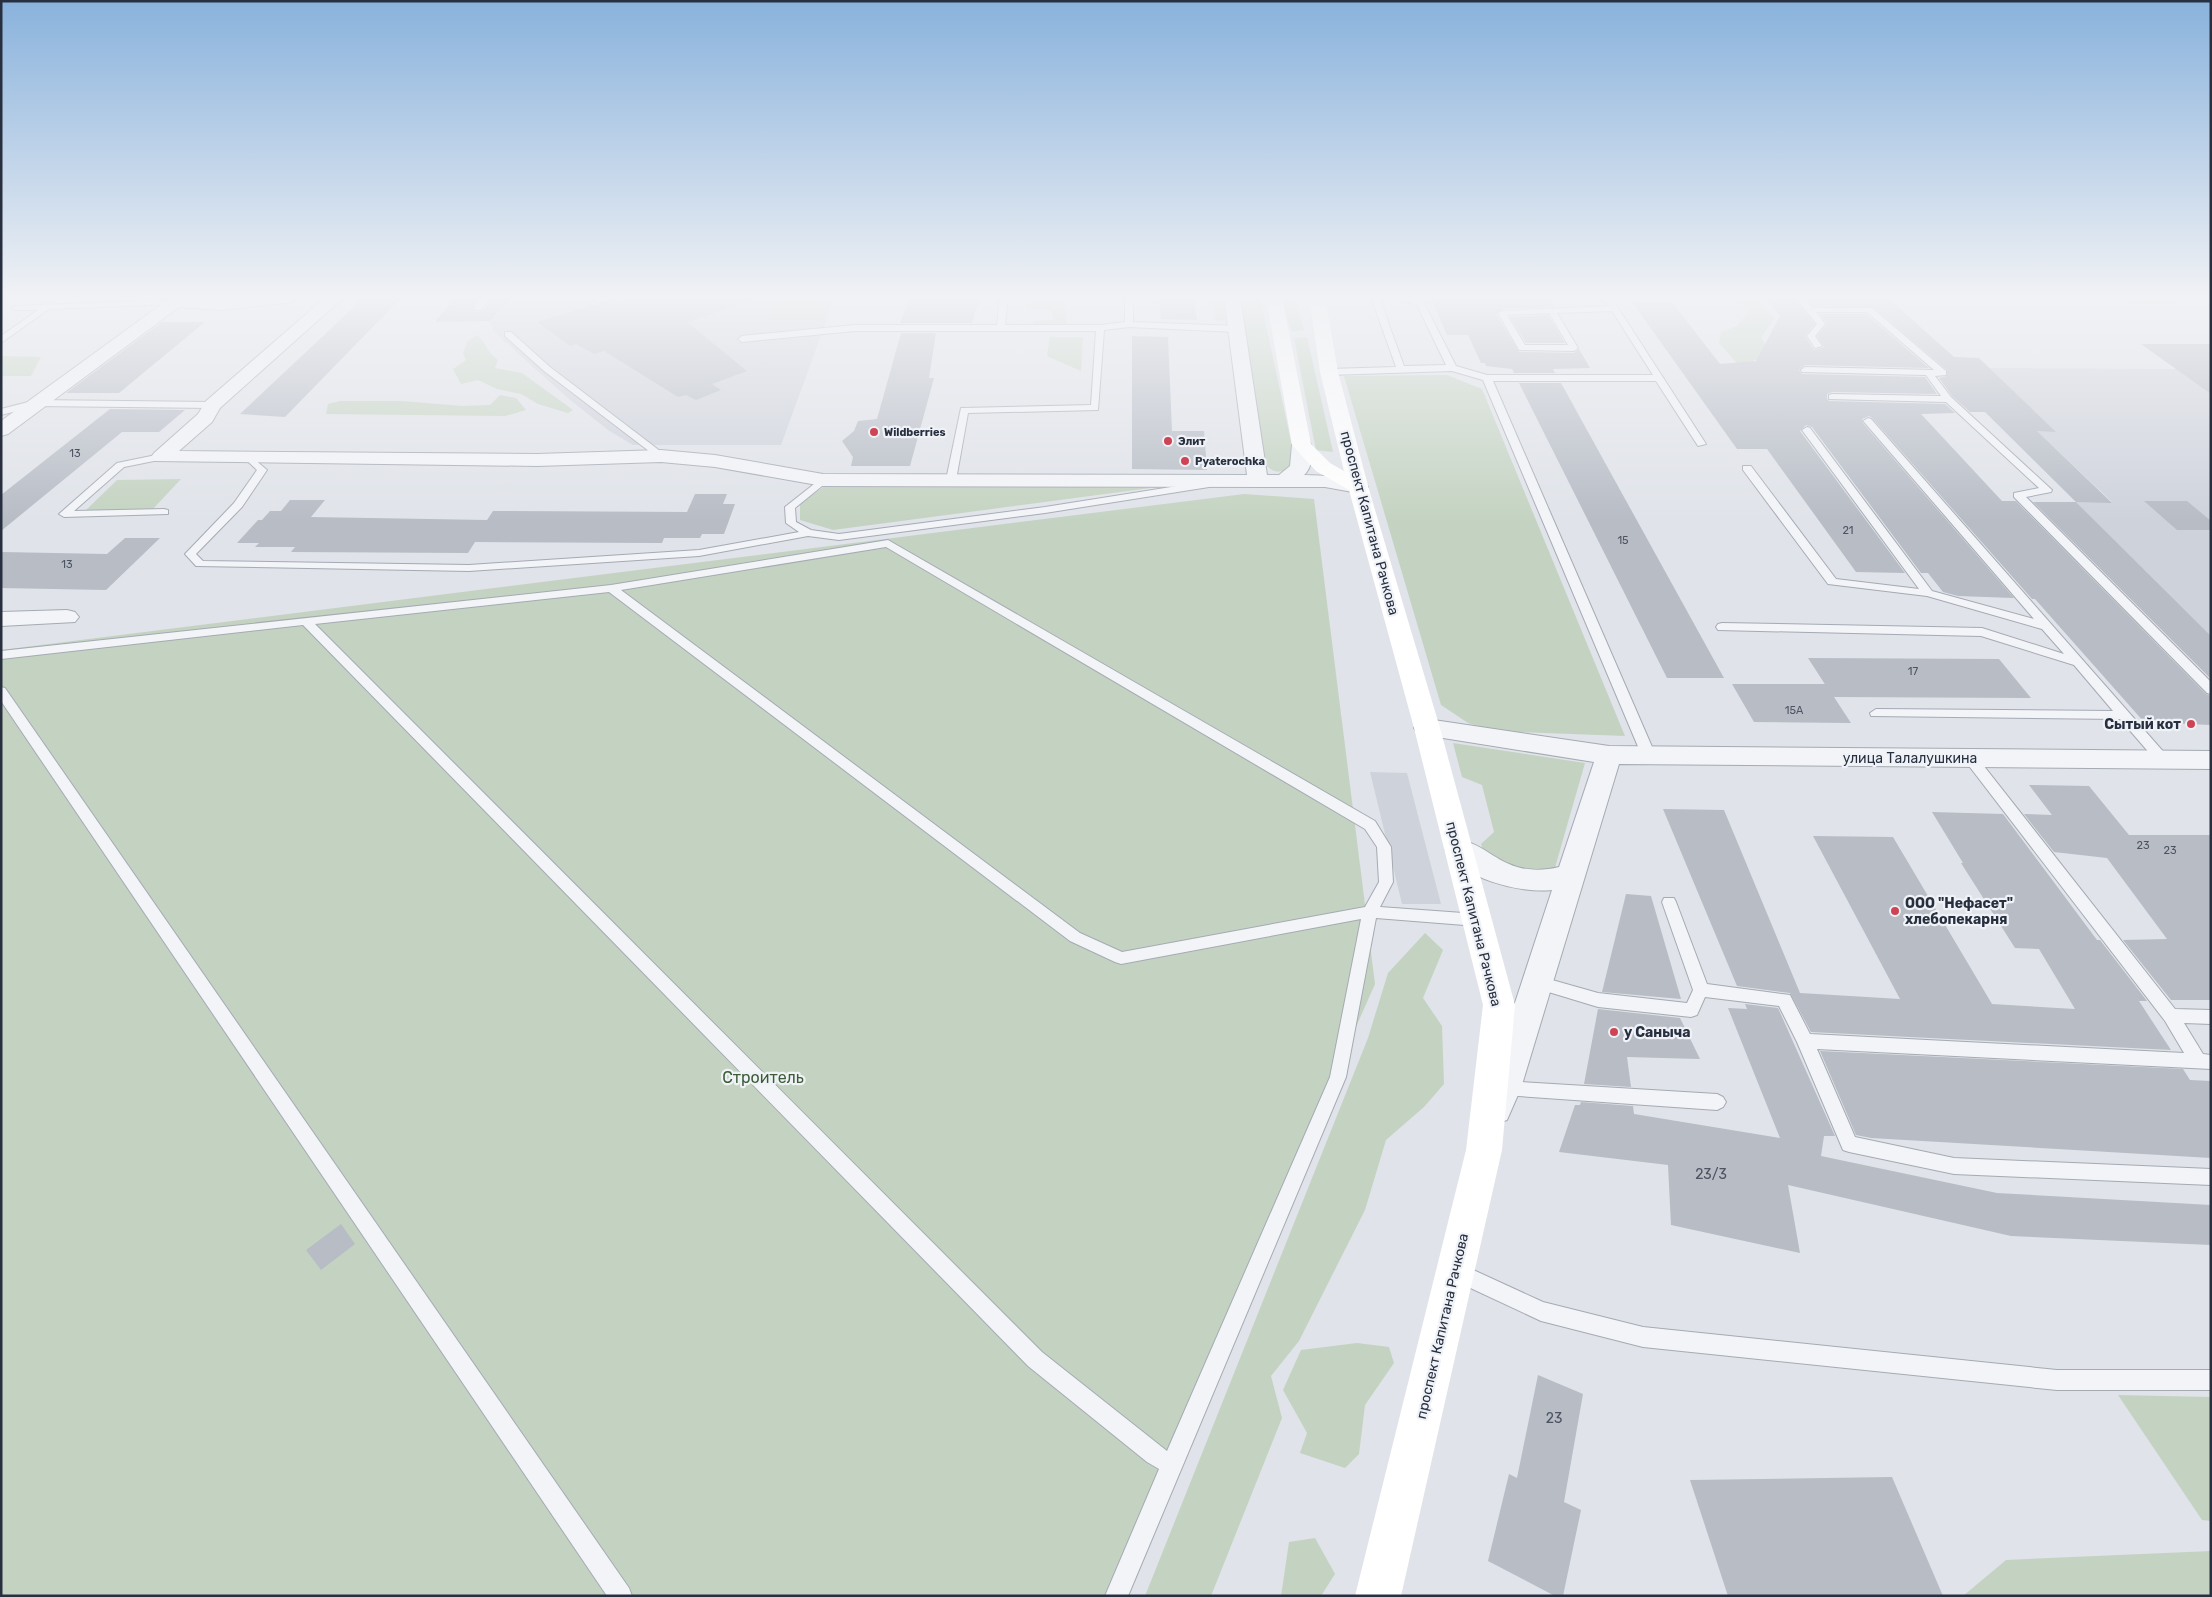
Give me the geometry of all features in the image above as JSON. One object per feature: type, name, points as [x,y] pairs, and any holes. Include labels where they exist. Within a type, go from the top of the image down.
[{"type":"street","points":[[1,430],[79,372]]},
{"type":"street","points":[[161,457],[205,418],[213,405],[250,372]]},
{"type":"street","points":[[1242,372],[1258,481]]},
{"type":"street","points":[[1284,481],[1300,468],[1302,445],[1288,372]]},
{"type":"street","name":"проспект Капитана Рачкова","points":[[1329,372],[1358,487],[1427,728],[1499,1005],[1484,1150],[1378,1596]]},
{"type":"street","points":[[1302,445],[1323,467],[1358,487]]},
{"type":"street","points":[[161,457],[537,460],[661,456],[715,461],[824,480],[1284,481],[1325,482],[1358,487]]},
{"type":"street","points":[[1,619],[67,618]]},
{"type":"street","name":"улица Талалушкина","points":[[1427,728],[1609,755],[2211,760]]},
{"type":"street","points":[[1487,1129],[1504,1088],[1609,755]]},
{"type":"street","points":[[1458,849],[1491,870],[1509,877],[1534,881],[1555,880],[1572,876]]},
{"type":"lane","points":[[549,372],[661,456]]},
{"type":"lane","points":[[951,480],[964,410],[1095,408],[1097,372]]},
{"type":"lane","points":[[1329,372],[1338,372]]},
{"type":"lane","points":[[1464,372],[1487,378],[1658,378]]},
{"type":"lane","points":[[1654,372],[1701,444]]},
{"type":"lane","points":[[1868,372],[1943,373],[1941,372]]},
{"type":"lane","points":[[1929,373],[1948,399],[2047,490],[2018,494],[2211,690]]},
{"type":"lane","points":[[1487,378],[1649,756]]},
{"type":"lane","points":[[1832,397],[1948,399]]},
{"type":"lane","points":[[1,412],[36,403],[213,405]]},
{"type":"lane","points":[[1868,421],[2163,760]]},
{"type":"lane","points":[[1807,430],[1928,593]]},
{"type":"lane","points":[[161,457],[121,465],[64,514],[164,512]]},
{"type":"lane","points":[[248,457],[262,470],[238,505],[190,554],[200,564],[469,568],[699,552],[783,539],[808,533],[839,537],[1045,510],[1227,481]]},
{"type":"lane","points":[[1747,468],[1832,582],[1928,593],[2046,626]]},
{"type":"lane","points":[[808,533],[791,523],[790,507],[824,480]]},
{"type":"lane","points":[[1,655],[611,588],[888,543],[1370,825],[1384,847],[1386,882],[1370,912],[1338,1077],[1116,1596]]},
{"type":"lane","points":[[611,588],[1075,937],[1121,958],[1370,912],[1477,920]]},
{"type":"lane","points":[[305,621],[1035,1359],[1154,1455],[1173,1465]]},
{"type":"lane","points":[[1722,627],[1982,632],[2079,663]]},
{"type":"lane","points":[[1,691],[621,1596]]},
{"type":"lane","points":[[1876,713],[2124,715]]},
{"type":"lane","points":[[1971,759],[2204,1061]]},
{"type":"lane","points":[[1538,982],[1598,1000],[1691,1010],[1701,990],[1669,902]]},
{"type":"lane","points":[[1701,990],[1784,1000],[1805,1041],[1849,1144],[1954,1166],[2211,1177]]},
{"type":"lane","points":[[2171,1016],[2211,1017]]},
{"type":"lane","points":[[1805,1041],[2204,1061]]},
{"type":"lane","points":[[1504,1088],[1717,1102]]},
{"type":"lane","points":[[1456,1271],[1541,1311],[1643,1337],[2057,1380],[2211,1380]]},
{"type":"shaded area","points":[[538,372],[808,372],[781,445],[633,445],[608,430]]},
{"type":"shaded area","points":[[1993,372],[2181,372],[2211,388],[2211,636],[2076,502],[2112,502],[2020,415]]},
{"type":"shaded area","points":[[1370,772],[1407,773],[1441,904],[1402,904]]},
{"type":"green space","points":[[1,372],[33,372],[31,376],[1,376]]},
{"type":"green space","points":[[454,372],[522,373],[573,410],[568,413],[538,404],[521,394],[497,389],[478,380],[461,384]]},
{"type":"green space","points":[[1249,372],[1276,372],[1295,460],[1294,468],[1281,471],[1270,469],[1263,462]]},
{"type":"green space","points":[[1301,372],[1315,372],[1333,452],[1316,450]]},
{"type":"green space","points":[[1745,372],[1762,372],[1775,385],[1780,411]]},
{"type":"green space","points":[[1447,375],[1482,389],[1625,736],[1493,731],[1468,723],[1441,705],[1344,376]]},
{"type":"green space","points":[[500,395],[516,398],[526,410],[505,416],[326,414],[328,404],[340,401],[402,401],[462,406],[490,405]]},
{"type":"green space","points":[[181,479],[151,511],[84,512],[117,480]]},
{"type":"green space","points":[[828,484],[1151,488],[833,530],[800,520],[800,503]]},
{"type":"green space","name":"Строитель","points":[[1244,494],[1314,499],[1375,984],[1104,1596],[1,1596],[1,650]]},
{"type":"green space","points":[[1453,743],[1585,763],[1552,878],[1487,862],[1481,844],[1494,832],[1482,785],[1462,777]]},
{"type":"green space","points":[[1425,933],[1443,950],[1423,998],[1442,1026],[1444,1084],[1424,1107],[1386,1140],[1365,1210],[1299,1341],[1271,1376],[1282,1418],[1211,1596],[1145,1596],[1368,1038],[1388,973]]},
{"type":"green space","points":[[1357,1343],[1389,1347],[1394,1363],[1365,1405],[1359,1454],[1345,1468],[1300,1453],[1307,1433],[1283,1390],[1301,1350]]},
{"type":"green space","points":[[2118,1395],[2211,1397],[2211,1521],[2202,1520]]},
{"type":"green space","points":[[1315,1538],[1335,1574],[1321,1596],[1281,1596],[1289,1542]]},
{"type":"green space","points":[[2211,1551],[2211,1596],[1963,1596],[2006,1560]]},
{"type":"building","points":[[95,372],[145,372],[119,393],[66,393]]},
{"type":"building","points":[[285,372],[329,372],[285,417],[240,414]]},
{"type":"building","points":[[637,372],[746,372],[712,384],[721,390],[696,400],[686,395],[678,397]]},
{"type":"building","points":[[890,372],[930,372],[929,378],[934,378],[910,466],[851,466],[853,457],[842,441],[854,431],[858,421],[877,419]]},
{"type":"building","points":[[1132,372],[1169,372],[1172,431],[1204,431],[1207,470],[1132,469]]},
{"type":"building","points":[[1513,372],[1555,373],[1514,373]]},
{"type":"building","points":[[1682,372],[1800,372],[1802,374],[1925,377],[1937,394],[1832,392],[1827,394],[1827,399],[1829,401],[1945,404],[1955,413],[1921,414],[2002,501],[2016,501],[2206,694],[2211,696],[2211,725],[2144,722],[1869,416],[1862,419],[1862,422],[2014,598],[1958,596],[1943,592],[1928,573],[1921,573],[1812,427],[1806,425],[1800,431],[1905,573],[1856,572],[1767,449],[1737,449]]},
{"type":"building","points":[[1947,372],[1993,372],[2056,432],[2037,431],[2112,503],[2076,502],[1985,412],[1970,412],[1952,396],[1939,378],[1947,376]]},
{"type":"building","points":[[2180,372],[2211,372],[2211,394]]},
{"type":"building","points":[[1519,383],[1561,383],[1724,678],[1667,678]]},
{"type":"building","points":[[110,409],[185,410],[159,432],[122,432],[1,531],[1,495]]},
{"type":"building","points":[[695,494],[727,494],[723,504],[735,504],[724,534],[702,534],[700,538],[664,538],[662,543],[475,542],[468,553],[291,552],[295,547],[255,547],[259,543],[237,543],[258,520],[262,520],[270,511],[281,511],[290,500],[325,500],[311,517],[487,520],[493,511],[687,512]]},
{"type":"building","points":[[2144,501],[2187,501],[2211,521],[2211,530],[2177,530]]},
{"type":"building","points":[[2033,502],[2076,502],[2211,636],[2211,679]]},
{"type":"building","points":[[125,538],[160,538],[106,590],[1,588],[1,552],[107,554]]},
{"type":"building","points":[[1808,658],[1999,659],[2031,698],[1834,697],[1851,723],[1754,722],[1732,684],[1825,684]]},
{"type":"building","points":[[2029,785],[2089,786],[2129,835],[2211,835],[2211,1000],[2171,1000],[2123,940],[2167,939],[2107,858],[2054,852],[2024,814],[2052,815]]},
{"type":"building","points":[[1663,809],[1724,810],[1800,993],[1900,999],[1813,836],[1893,837],[1992,1004],[2075,1009],[2039,949],[2015,948],[1961,863],[1963,863],[1932,812],[2003,814],[2097,940],[2100,940],[2147,1001],[2139,1001],[2171,1050],[1811,1032],[1790,993],[1737,986]]},
{"type":"building","points":[[1626,894],[1651,896],[1681,999],[1602,992]]},
{"type":"building","points":[[1745,1004],[1778,1008],[1835,1136],[1824,1136],[1821,1156],[1997,1193],[2211,1205],[2211,1245],[2011,1236],[1788,1185],[1800,1253],[1671,1225],[1668,1165],[1559,1152],[1575,1105],[1580,1105],[1581,1102],[1633,1106],[1634,1114],[1780,1138],[1728,1008],[1747,1009]]},
{"type":"building","points":[[1598,1009],[1680,1018],[1700,1059],[1627,1057],[1631,1087],[1584,1084]]},
{"type":"building","points":[[1820,1051],[2183,1069],[2190,1080],[2211,1081],[2211,1158],[1871,1138],[1856,1135]]},
{"type":"building","points":[[341,1224],[355,1244],[321,1270],[306,1250]]},
{"type":"building","points":[[1538,1375],[1583,1394],[1564,1502],[1581,1510],[1563,1596],[1555,1596],[1488,1561],[1509,1474],[1517,1478]]},
{"type":"building","points":[[1892,1477],[1943,1596],[1728,1596],[1690,1480]]},
{"type":"place","name":"Wildberries","points":[[874,432]]},
{"type":"place","name":"Элит","points":[[1168,441]]},
{"type":"place","name":"Pyaterochka","points":[[1185,461]]},
{"type":"place","name":"Сытый кот","points":[[2191,724]]},
{"type":"place","name":"ООО \"Нефасет\" хлебопекарня","points":[[1895,911]]},
{"type":"place","name":"у Саныча","points":[[1614,1032]]}]
